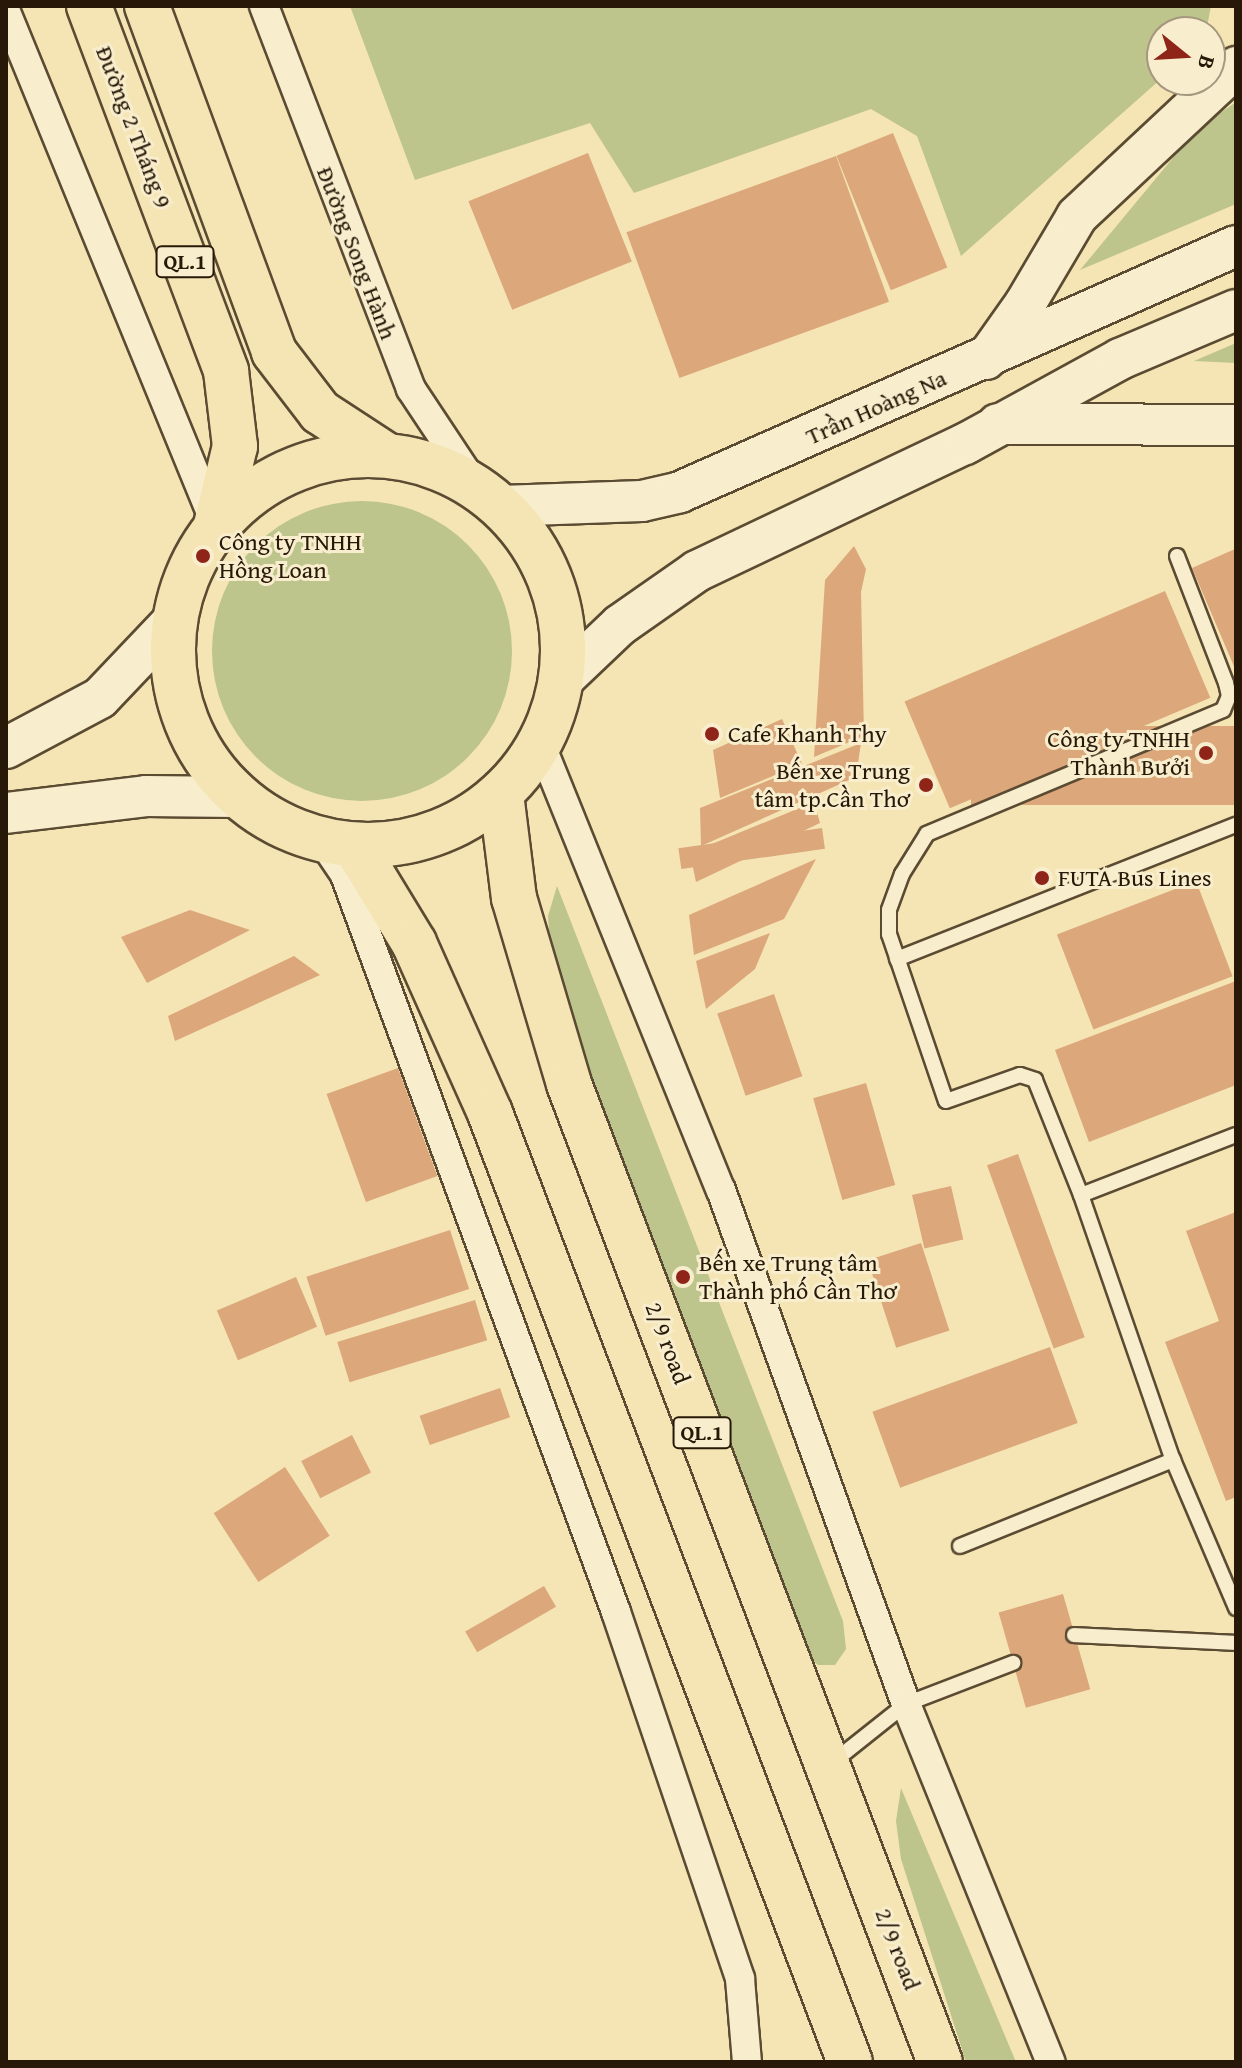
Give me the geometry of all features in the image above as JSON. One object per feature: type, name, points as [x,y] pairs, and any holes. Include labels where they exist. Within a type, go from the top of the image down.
[{"type":"highway","name":"Đường 2 Tháng 9","points":[[89,6],[226,371],[235,446],[216,525]]},
{"type":"highway","name":"QL.1","points":[[147,6],[274,352],[320,412],[386,455]]},
{"type":"highway","points":[[386,455],[417,460],[488,496],[540,558],[553,588],[561,619],[560,682],[540,743],[501,794],[448,829],[386,846],[339,844],[292,832],[237,797],[203,755],[184,716],[174,673],[175,619],[183,587],[216,525],[262,486],[291,470],[332,458],[386,455]]},
{"type":"highway","name":"2/9 road","points":[[501,794],[514,898],[569,1084],[940,2062]]},
{"type":"highway","points":[[339,844],[414,943],[490,1113],[850,2062]]},
{"type":"main road","points":[[985,360],[1025,304],[1077,216],[1236,67]]},
{"type":"main road","name":"Trần Hoàng Na","points":[[488,496],[642,501],[680,492],[985,360],[1236,246]]},
{"type":"main road","points":[[560,682],[620,625],[697,571],[998,424],[1120,359],[1236,310]]},
{"type":"main road","points":[[998,424],[1236,425]]},
{"type":"main road","points":[[6,748],[100,698],[175,619]]},
{"type":"main road","points":[[6,813],[146,796],[237,797]]},
{"type":"street","name":"Đường Song Hành","points":[[264,6],[411,389],[488,496]]},
{"type":"street","points":[[6,12],[13,49],[216,525]]},
{"type":"street","points":[[540,743],[721,1190],[906,1704],[1051,2062]]},
{"type":"street","points":[[339,844],[345,875],[616,1612],[740,1979],[747,2062]]},
{"type":"lane","points":[[1177,556],[1226,683],[1229,696],[1223,710],[927,834],[902,874],[889,910],[897,959],[946,1101],[1020,1075],[1035,1080],[1081,1195],[1173,1460],[1236,1608]]},
{"type":"lane","points":[[897,959],[1236,825]]},
{"type":"lane","points":[[1081,1195],[1236,1135]]},
{"type":"lane","points":[[960,1546],[1173,1460]]},
{"type":"lane","points":[[1074,1635],[1236,1643]]},
{"type":"lane","points":[[829,1765],[906,1704],[1013,1663]]},
{"type":"green space","points":[[350,6],[1211,6],[1209,16],[1146,16],[1146,92],[961,256],[917,136],[871,109],[634,193],[590,123],[415,180]]},
{"type":"green space","points":[[1236,102],[1236,204],[1080,270],[1196,130]]},
{"type":"green space","points":[[1236,343],[1236,363],[1194,361]]},
{"type":"green space","points":[[362,501],[391,504],[419,513],[445,526],[468,545],[487,568],[500,594],[509,622],[512,651],[509,680],[500,708],[487,734],[468,757],[445,776],[419,789],[391,798],[362,801],[333,798],[305,789],[279,776],[256,757],[237,734],[224,708],[215,680],[212,651],[215,622],[224,594],[237,568],[256,545],[279,526],[305,513],[333,504]]},
{"type":"green space","points":[[557,886],[843,1621],[846,1649],[835,1665],[818,1665],[802,1651],[569,1022],[550,947],[548,916]]},
{"type":"green space","points":[[901,1788],[1016,2062],[966,2062],[901,1859],[896,1821]]},
{"type":"building","points":[[893,133],[947,267],[891,290],[836,156]]},
{"type":"building","points":[[588,153],[632,261],[512,310],[468,201]]},
{"type":"building","points":[[836,156],[889,302],[679,378],[626,232]]},
{"type":"building","points":[[854,546],[866,569],[861,592],[864,736],[814,757],[825,580]]},
{"type":"building","points":[[1235,549],[1236,552],[1236,671],[1192,568]]},
{"type":"building","points":[[1165,591],[1210,698],[950,808],[904,702]]},
{"type":"building","points":[[782,719],[802,764],[720,798],[713,750]]},
{"type":"building","points":[[971,726],[1236,726],[1236,805],[971,805]]},
{"type":"building","points":[[861,743],[856,777],[701,846],[700,808]]},
{"type":"building","points":[[814,802],[820,823],[696,882],[690,853]]},
{"type":"building","points":[[822,828],[825,849],[681,869],[678,848]]},
{"type":"building","points":[[816,859],[784,919],[694,955],[689,915]]},
{"type":"building","points":[[1196,881],[1233,976],[1093,1030],[1057,934]]},
{"type":"building","points":[[190,910],[250,930],[147,983],[121,937]]},
{"type":"building","points":[[770,933],[755,969],[706,1009],[696,961]]},
{"type":"building","points":[[294,956],[320,975],[175,1041],[168,1016]]},
{"type":"building","points":[[1236,981],[1236,1085],[1089,1142],[1055,1050]]},
{"type":"building","points":[[774,994],[802,1076],[746,1096],[717,1014]]},
{"type":"building","points":[[398,1068],[437,1176],[366,1202],[327,1094]]},
{"type":"building","points":[[866,1083],[895,1185],[842,1200],[813,1098]]},
{"type":"building","points":[[1018,1154],[1085,1337],[1054,1349],[987,1165]]},
{"type":"building","points":[[951,1186],[963,1240],[924,1249],[912,1195]]},
{"type":"building","points":[[1236,1212],[1236,1497],[1226,1501],[1165,1342],[1219,1321],[1186,1231]]},
{"type":"building","points":[[450,1230],[469,1289],[326,1336],[306,1277]]},
{"type":"building","points":[[921,1243],[949,1330],[896,1348],[868,1260]]},
{"type":"building","points":[[296,1277],[317,1327],[238,1360],[217,1311]]},
{"type":"building","points":[[475,1300],[487,1340],[350,1382],[337,1342]]},
{"type":"building","points":[[1050,1347],[1078,1423],[900,1488],[872,1412]]},
{"type":"building","points":[[500,1388],[510,1417],[430,1445],[420,1416]]},
{"type":"building","points":[[352,1435],[371,1472],[320,1498],[301,1461]]},
{"type":"building","points":[[285,1467],[330,1536],[258,1582],[214,1513]]},
{"type":"building","points":[[544,1586],[556,1607],[477,1652],[465,1632]]},
{"type":"building","points":[[1063,1594],[1090,1689],[1026,1708],[999,1612]]},
{"type":"place","name":"Công ty TNHH Hồng Loan","points":[[203,556]]},
{"type":"place","name":"Cafe Khanh Thy","points":[[712,734]]},
{"type":"place","name":"Công ty TNHH Thành Bưởi","points":[[1206,753]]},
{"type":"place","name":"Bến xe Trung tâm tp.Cần Thơ","points":[[926,785]]},
{"type":"place","name":"FUTA Bus Lines","points":[[1042,878]]},
{"type":"place","name":"Bến xe Trung tâm Thành phố Cần Thơ","points":[[683,1277]]}]
